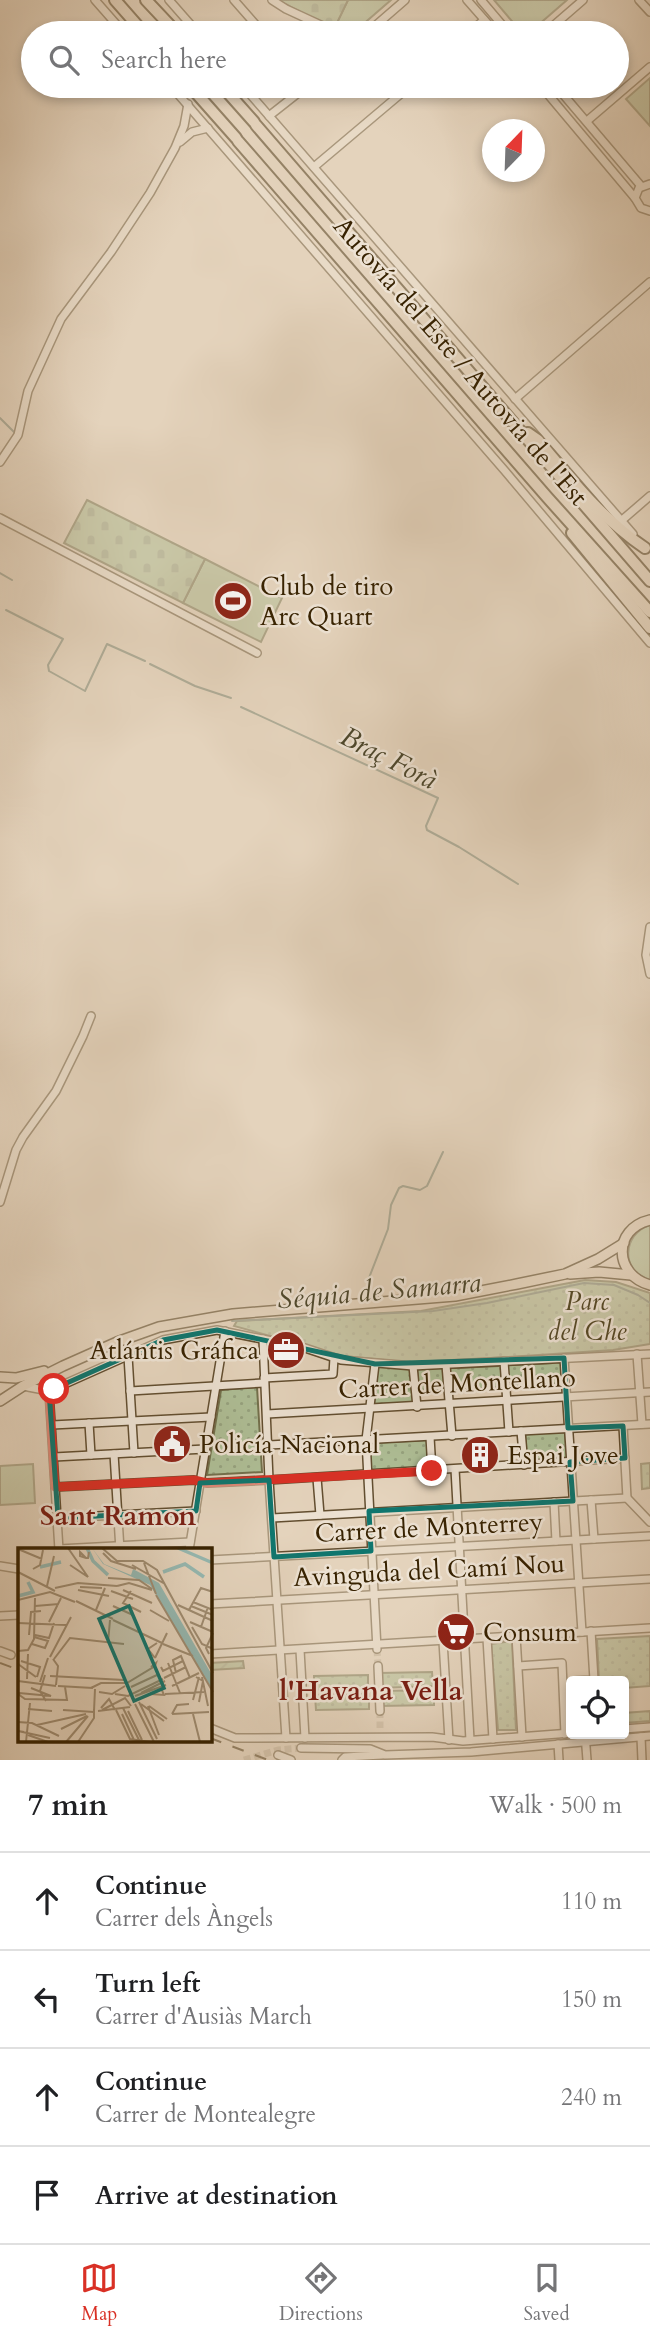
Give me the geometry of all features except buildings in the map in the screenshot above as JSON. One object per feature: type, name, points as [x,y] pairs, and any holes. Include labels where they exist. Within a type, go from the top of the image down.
[{"type":"highway","points":[[115,0],[133,21]]},
{"type":"highway","points":[[149,0],[166,21]]},
{"type":"highway","name":"Autovía del Este / Autovia de l'Est","points":[[200,98],[547,497],[650,611]]},
{"type":"highway","name":"Autovía del Este / Autovia de l'Est","points":[[232,98],[650,581]]},
{"type":"highway","points":[[516,424],[538,440],[597,507],[627,536],[648,551]]},
{"type":"highway","points":[[547,497],[552,510],[650,628]]},
{"type":"main road","points":[[650,1220],[629,1232],[624,1243],[623,1260],[631,1275],[650,1285]]},
{"type":"main road","points":[[565,1274],[624,1243]]},
{"type":"main road","points":[[0,1401],[63,1366],[127,1338],[191,1320],[233,1314],[455,1296],[565,1274],[599,1272],[631,1275]]},
{"type":"main road","points":[[0,1377],[16,1378],[63,1366]]},
{"type":"street","points":[[95,0],[113,21]]},
{"type":"street","points":[[169,0],[187,21]]},
{"type":"street","points":[[234,0],[252,21]]},
{"type":"street","points":[[272,0],[312,21]]},
{"type":"street","points":[[380,21],[405,0]]},
{"type":"street","points":[[467,0],[484,20]]},
{"type":"street","points":[[481,0],[499,21]]},
{"type":"street","points":[[559,21],[583,0]]},
{"type":"street","points":[[639,0],[650,12]]},
{"type":"street","points":[[629,85],[650,67]]},
{"type":"street","points":[[182,98],[650,642]]},
{"type":"street","points":[[253,98],[648,551]]},
{"type":"street","points":[[269,116],[292,98]]},
{"type":"street","points":[[314,167],[396,98]]},
{"type":"street","points":[[551,98],[635,198],[638,206],[648,212]]},
{"type":"street","points":[[567,98],[641,186]]},
{"type":"street","points":[[587,121],[614,98]]},
{"type":"street","points":[[0,462],[18,435],[28,391],[61,319],[128,228],[175,148],[184,126],[188,104]]},
{"type":"street","points":[[175,148],[192,132],[208,128]]},
{"type":"street","points":[[641,186],[650,184]]},
{"type":"street","points":[[635,198],[641,186]]},
{"type":"street","points":[[515,399],[650,282]]},
{"type":"street","points":[[621,521],[650,496]]},
{"type":"street","points":[[0,518],[257,653]]},
{"type":"street","points":[[650,927],[646,955],[650,974]]},
{"type":"street","points":[[0,1202],[16,1150],[55,1091],[91,1016]]},
{"type":"street","points":[[23,1386],[49,1391],[163,1340],[217,1330],[302,1347],[334,1358],[413,1366],[650,1352]]},
{"type":"street","points":[[90,1548],[189,1546],[225,1331]]},
{"type":"street","points":[[263,1339],[269,1480],[286,1738]]},
{"type":"street","points":[[268,1445],[646,1424],[637,1354]]},
{"type":"street","points":[[128,1356],[134,1453]]},
{"type":"street","points":[[130,1391],[217,1386],[333,1374],[334,1358]]},
{"type":"street","points":[[564,1358],[582,1632]]},
{"type":"street","points":[[503,1361],[509,1432]]},
{"type":"street","points":[[375,1364],[366,1440],[366,1475],[377,1647]]},
{"type":"street","points":[[446,1365],[452,1436]]},
{"type":"street","points":[[413,1366],[416,1407]]},
{"type":"street","points":[[49,1391],[59,1548]]},
{"type":"street","name":"Carrer de Montellano","points":[[267,1414],[650,1392]]},
{"type":"street","points":[[52,1425],[211,1417]]},
{"type":"street","points":[[89,1423],[91,1455]]},
{"type":"street","points":[[623,1426],[627,1498],[650,1522]]},
{"type":"street","points":[[521,1431],[523,1465]]},
{"type":"street","points":[[471,1434],[474,1468]]},
{"type":"street","points":[[430,1437],[432,1471]]},
{"type":"street","points":[[54,1457],[205,1449]]},
{"type":"street","points":[[114,1454],[120,1547]]},
{"type":"street","points":[[55,1487],[194,1480],[201,1482],[317,1478],[625,1458]]},
{"type":"street","points":[[454,1469],[471,1754]]},
{"type":"street","points":[[317,1478],[320,1515]]},
{"type":"street","points":[[272,1518],[627,1498]]},
{"type":"street","points":[[591,1500],[594,1539]]},
{"type":"street","points":[[554,1502],[556,1541]]},
{"type":"street","points":[[58,1518],[196,1511]]},
{"type":"street","name":"Carrer de Monterrey","points":[[212,1560],[650,1536]]},
{"type":"street","points":[[0,1566],[18,1569]]},
{"type":"street","name":"Avinguda del Camí Nou","points":[[212,1604],[650,1578]]},
{"type":"street","points":[[0,1616],[18,1615]]},
{"type":"street","points":[[212,1654],[377,1647],[650,1628]]},
{"type":"street","points":[[591,1631],[594,1676]]},
{"type":"street","points":[[516,1636],[522,1737]]},
{"type":"street","points":[[487,1638],[493,1739]]},
{"type":"street","points":[[443,1642],[449,1740]]},
{"type":"street","points":[[300,1650],[306,1738]]},
{"type":"street","points":[[0,1651],[11,1656]]},
{"type":"street","points":[[518,1666],[562,1663],[566,1716]]},
{"type":"street","points":[[378,1666],[380,1711]]},
{"type":"street","points":[[562,1682],[566,1682]]},
{"type":"street","points":[[629,1729],[650,1727]]},
{"type":"street","points":[[378,1739],[380,1728]]},
{"type":"street","points":[[212,1729],[235,1738],[432,1737],[470,1740],[566,1733]]},
{"type":"street","points":[[629,1737],[650,1736]]},
{"type":"street","points":[[641,1737],[642,1760]]},
{"type":"street","points":[[352,1748],[378,1739]]},
{"type":"street","points":[[344,1758],[471,1754],[580,1739]]},
{"type":"street","points":[[585,1739],[587,1760]]},
{"type":"street","points":[[470,1740],[471,1754]]},
{"type":"street","points":[[558,1744],[559,1760]]},
{"type":"street","points":[[301,1748],[370,1749],[384,1755]]},
{"type":"street","points":[[496,1750],[497,1760]]},
{"type":"street","points":[[278,1755],[291,1760]]},
{"type":"highlighted area","points":[[217,1330],[375,1364],[564,1358],[568,1428],[623,1426],[625,1458],[570,1462],[573,1501],[369,1511],[371,1551],[274,1557],[269,1480],[200,1483],[196,1511],[58,1518],[49,1391],[163,1340]]},
{"type":"green space","points":[[277,0],[348,0],[338,21],[318,21]]},
{"type":"green space","points":[[348,0],[391,0],[367,21],[338,21]]},
{"type":"green space","points":[[494,0],[567,0],[543,21],[512,21]]},
{"type":"green space","points":[[650,78],[650,126],[626,99]]},
{"type":"green space","points":[[87,500],[205,559],[183,603],[64,543]]},
{"type":"green space","name":"Club de tiro Arc Quart","points":[[205,559],[282,598],[261,642],[183,603]]},
{"type":"green space","points":[[650,1225],[650,1280],[633,1269],[628,1253],[634,1236]]},
{"type":"green space","name":"Parc del Che","points":[[585,1280],[616,1282],[650,1293],[650,1344],[613,1350],[416,1363],[343,1356],[234,1326],[237,1321],[421,1311]]},
{"type":"green space","points":[[552,1361],[561,1363],[562,1383],[507,1386],[505,1363],[513,1365]]},
{"type":"green space","points":[[502,1364],[504,1387],[451,1390],[449,1367]]},
{"type":"green space","points":[[377,1366],[413,1367],[413,1403],[374,1404]]},
{"type":"green space","points":[[445,1367],[447,1390],[419,1392],[417,1369]]},
{"type":"green space","points":[[257,1387],[262,1472],[207,1475],[221,1390]]},
{"type":"green space","points":[[565,1432],[567,1460],[527,1462],[525,1434]]},
{"type":"green space","points":[[429,1440],[430,1468],[370,1471],[369,1443]]},
{"type":"green space","points":[[650,1463],[650,1488],[642,1489],[641,1464]]},
{"type":"green space","points":[[33,1464],[35,1503],[0,1505],[0,1466]]},
{"type":"green space","points":[[650,1636],[650,1686],[629,1688],[629,1676],[599,1676],[597,1639]]},
{"type":"green space","points":[[512,1641],[516,1730],[498,1730],[491,1644]]},
{"type":"green space","points":[[243,1661],[244,1668],[212,1670],[212,1663]]},
{"type":"green space","points":[[432,1672],[433,1686],[379,1688],[379,1673]]},
{"type":"green space","points":[[368,1675],[368,1689],[314,1690],[314,1676]]},
{"type":"green space","points":[[434,1690],[434,1705],[381,1706],[380,1691]]},
{"type":"green space","points":[[369,1694],[369,1709],[316,1710],[315,1695]]},
{"type":"green space","points":[[650,1711],[650,1721],[629,1723],[629,1713]]},
{"type":"waterway","name":"Braç Forà","points":[[0,418],[14,432]]},
{"type":"waterway","name":"Braç Forà","points":[[0,573],[12,580]]},
{"type":"waterway","name":"Braç Forà","points":[[6,610],[63,639],[48,665],[49,671],[85,691],[107,644],[145,661]]},
{"type":"waterway","name":"Braç Forà","points":[[150,664],[195,686],[231,698]]},
{"type":"waterway","name":"Braç Forà","points":[[241,707],[438,798],[426,826],[427,830],[518,884]]},
{"type":"waterway","name":"Braç Forà","points":[[367,1283],[388,1229],[391,1205],[399,1188],[403,1186],[420,1190],[427,1186],[443,1152]]},
{"type":"waterway","name":"Séquia de Samarra","points":[[232,1321],[433,1311],[584,1283],[614,1285],[650,1303]]},
{"type":"tunnel","points":[[377,1649],[378,1666]]},
{"type":"tunnel","points":[[380,1711],[380,1728]]},
{"type":"tunnel","points":[[244,1760],[278,1750],[301,1748]]},
{"type":"railway","points":[[0,1663],[18,1670]]},
{"type":"railway","points":[[212,1739],[268,1760]]},
{"type":"place","name":"Club de tiro Arc Quart","points":[[233,601]]},
{"type":"place","name":"Atlántis Gráfica","points":[[286,1350]]},
{"type":"place","name":"Policía Nacional","points":[[172,1444]]},
{"type":"place","name":"Espai Jove","points":[[480,1455]]},
{"type":"place","name":"Consum","points":[[456,1632]]},
{"type":"district","name":"Sant Ramon","points":[[118,1515]]},
{"type":"district","name":"l'Havana Vella","points":[[371,1690]]},
{"type":"route","points":[[54,1389],[49,1391],[55,1487],[194,1480],[207,1483],[255,1481],[432,1471]]}]
